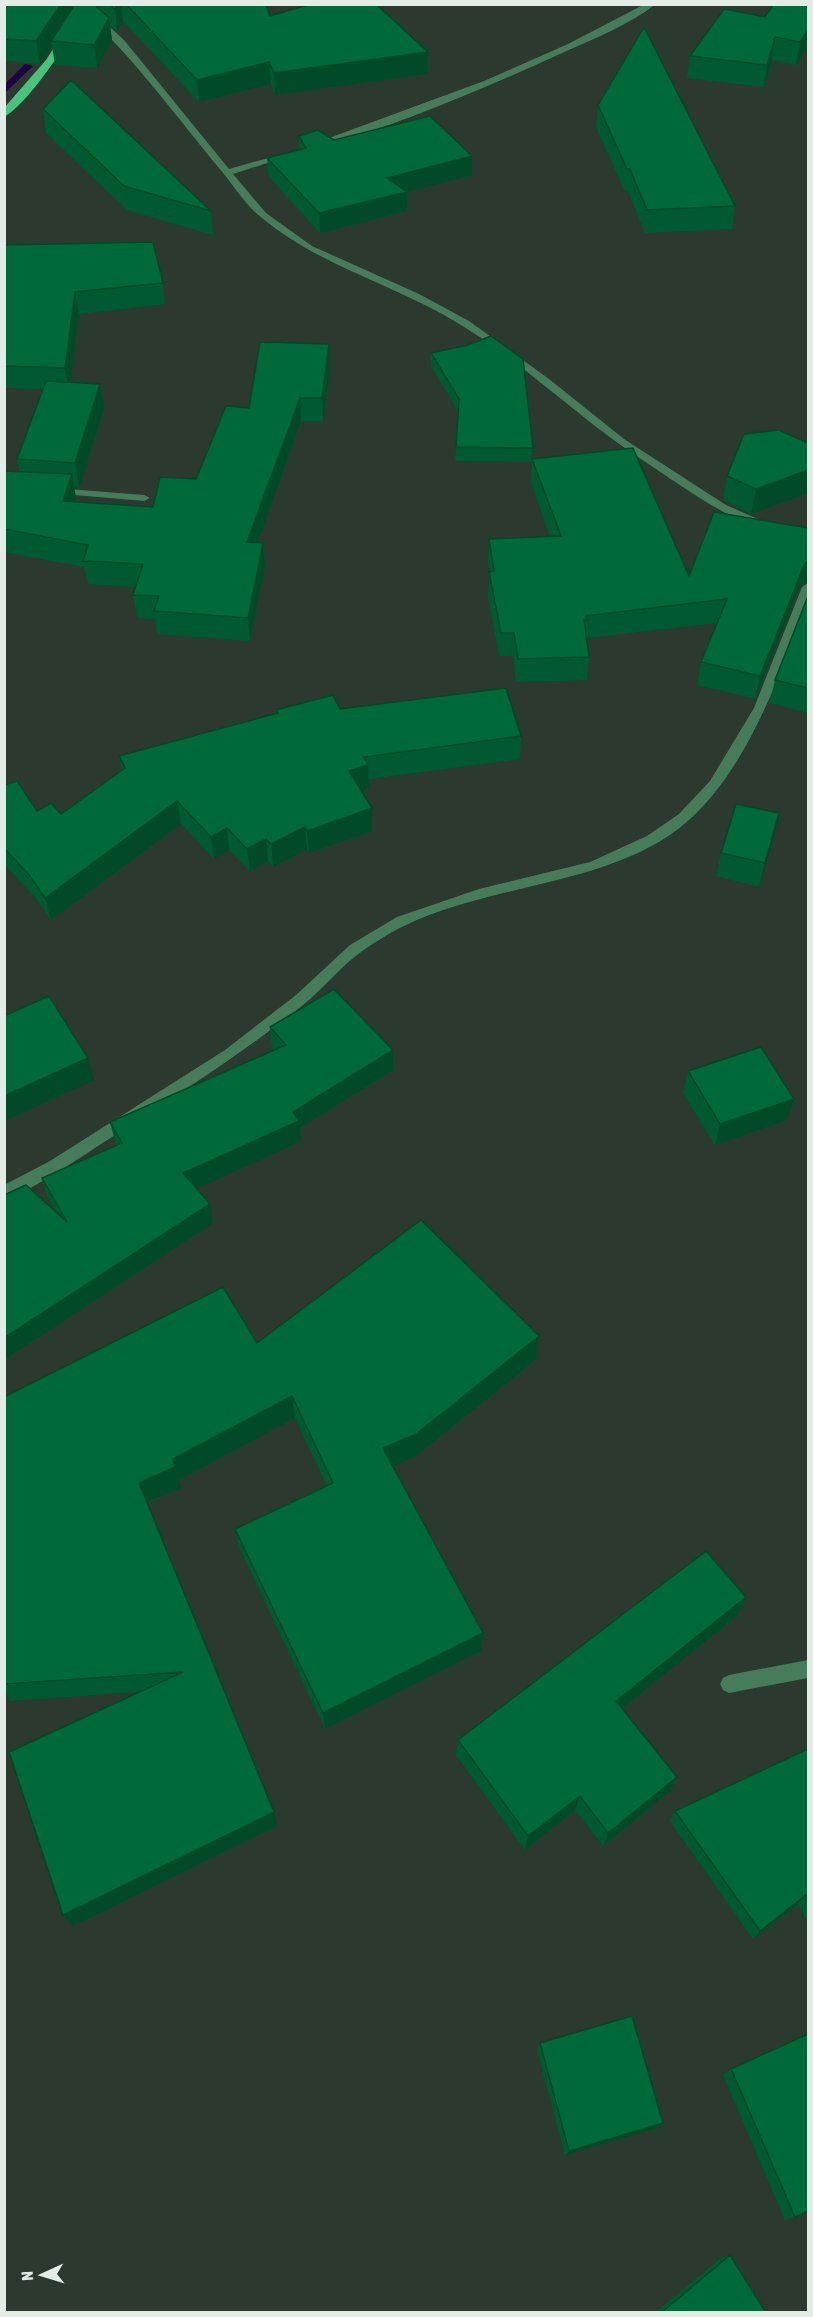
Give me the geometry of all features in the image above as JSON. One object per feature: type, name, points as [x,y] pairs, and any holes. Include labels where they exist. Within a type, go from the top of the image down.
[{"type":"main road","points":[[4,114],[46,65],[85,7]]},
{"type":"street","points":[[310,147],[394,120],[434,104],[532,62],[652,4]]},
{"type":"street","points":[[85,7],[121,42],[263,216],[309,248],[415,296],[465,323],[545,381],[620,441],[722,507],[776,531]]},
{"type":"street","points":[[226,173],[300,150]]},
{"type":"street","points":[[39,490],[144,498]]},
{"type":"street","points":[[4,1193],[55,1165],[230,1054],[301,999],[355,949],[402,921],[479,894],[593,866],[652,839],[684,817],[715,784],[760,708],[808,587]]},
{"type":"street","points":[[729,1684],[808,1669]]},
{"type":"building","points":[[4,4],[61,4],[36,41],[4,39]]},
{"type":"building","points":[[75,4],[94,4],[109,18],[94,45],[51,41]]},
{"type":"building","points":[[126,4],[266,4],[270,16],[311,4],[376,4],[428,52],[274,73],[269,62],[197,80]]},
{"type":"building","points":[[774,4],[808,4],[808,30],[800,42],[775,37],[767,65],[690,56],[724,9],[765,17]]},
{"type":"building","points":[[644,27],[735,206],[647,210],[630,169],[627,169],[598,105]]},
{"type":"building","points":[[71,80],[211,211],[124,186],[43,109]]},
{"type":"building","points":[[430,116],[472,156],[387,178],[407,192],[319,213],[267,158],[306,148],[299,136],[318,130],[334,140]]},
{"type":"building","points":[[153,242],[163,283],[75,292],[65,368],[4,366],[4,245]]},
{"type":"building","points":[[491,336],[523,359],[533,448],[456,447],[459,399],[431,353],[468,345]]},
{"type":"building","points":[[260,342],[329,344],[322,398],[300,398],[247,542],[263,543],[248,618],[154,611],[159,596],[133,595],[143,564],[83,561],[88,545],[4,529],[4,471],[72,474],[63,501],[153,507],[160,477],[196,479],[226,406],[249,408]]},
{"type":"building","points":[[46,381],[100,384],[75,463],[17,459]]},
{"type":"building","points":[[779,430],[808,443],[808,470],[756,489],[727,476],[744,434]]},
{"type":"building","points":[[633,448],[689,576],[714,512],[808,528],[808,561],[805,563],[760,676],[701,662],[727,599],[586,616],[587,620],[584,620],[589,657],[518,659],[514,633],[501,633],[489,572],[494,571],[489,539],[561,536],[532,459]]},
{"type":"building","points":[[808,596],[808,688],[775,680]]},
{"type":"building","points":[[506,688],[521,736],[364,757],[368,765],[349,771],[372,808],[307,831],[305,827],[271,844],[266,839],[247,849],[227,828],[211,837],[177,801],[45,898],[30,876],[4,848],[4,785],[17,781],[37,811],[51,803],[61,814],[125,768],[119,756],[278,713],[276,710],[333,695],[340,709]]},
{"type":"building","points":[[736,804],[779,813],[765,863],[721,853]]},
{"type":"building","points":[[334,989],[393,1050],[293,1112],[299,1121],[183,1173],[210,1204],[4,1338],[4,1195],[26,1185],[67,1222],[42,1178],[122,1143],[110,1122],[286,1045],[270,1027]]},
{"type":"building","points":[[49,996],[88,1058],[4,1096],[4,1016]]},
{"type":"building","points":[[761,1047],[794,1099],[720,1124],[688,1071]]},
{"type":"building","points":[[421,1220],[539,1336],[416,1434],[383,1448],[483,1633],[323,1713],[235,1529],[333,1483],[292,1396],[173,1459],[175,1467],[139,1483],[274,1812],[63,1915],[9,1752],[183,1672],[4,1684],[4,1397],[223,1287],[257,1343]]},
{"type":"building","points":[[706,1551],[746,1597],[616,1701],[677,1777],[608,1833],[580,1796],[528,1836],[458,1740]]},
{"type":"building","points":[[808,1749],[808,1899],[806,1895],[760,1931],[675,1811]]},
{"type":"building","points":[[632,2016],[663,2123],[569,2151],[540,2043]]},
{"type":"building","points":[[808,2034],[808,2211],[795,2217],[731,2069]]},
{"type":"building","points":[[730,2255],[766,2313],[661,2313]]},
{"type":"waterway","points":[[4,91],[28,66]]}]
